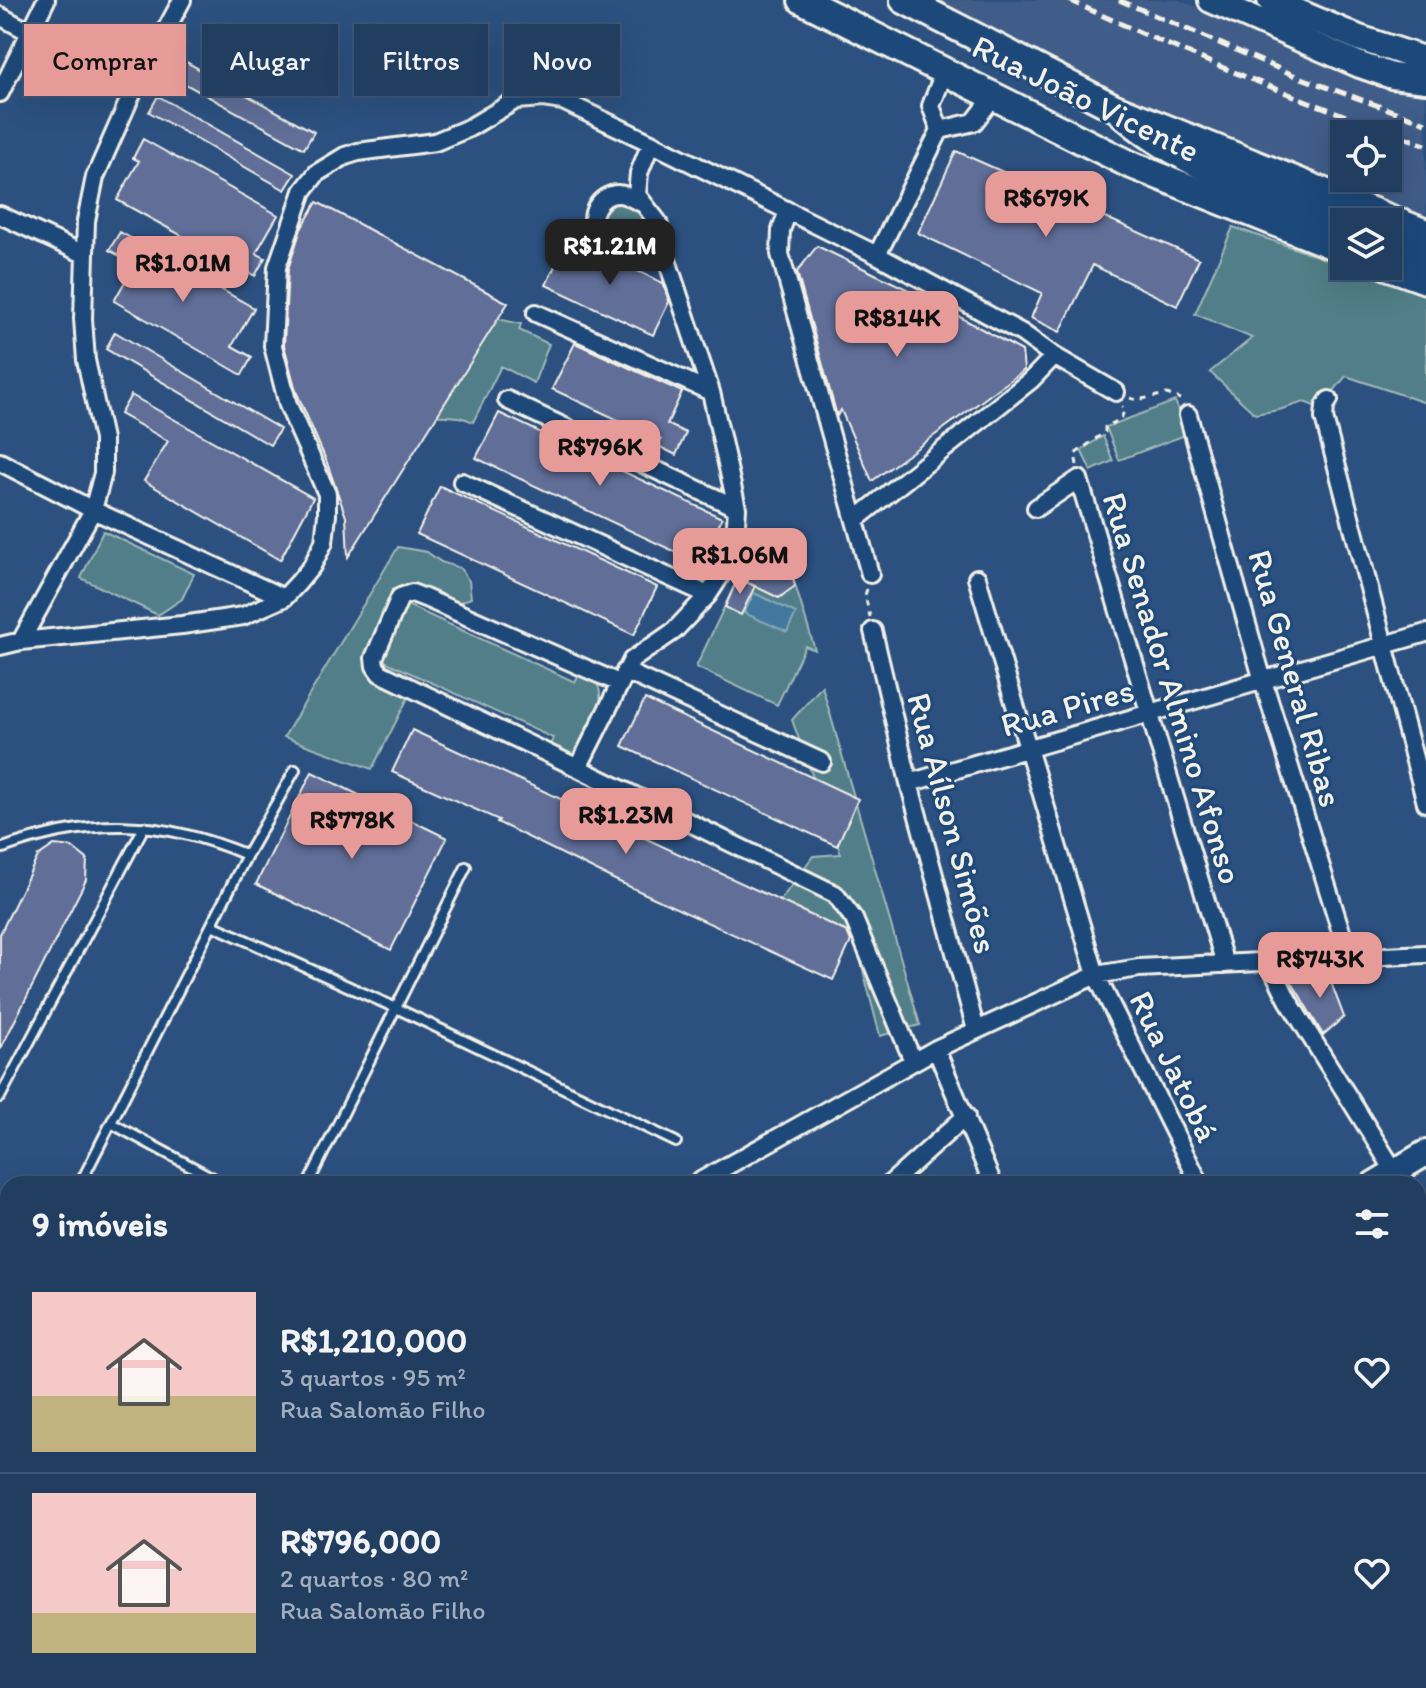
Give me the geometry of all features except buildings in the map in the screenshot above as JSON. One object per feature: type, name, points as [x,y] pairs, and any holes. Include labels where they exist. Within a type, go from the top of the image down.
[{"type":"main road","name":"Rua João Vicente","points":[[802,0],[1129,164],[1330,244]]},
{"type":"main road","name":"Rua João Vicente","points":[[904,0],[1113,107],[1426,233]]},
{"type":"main road","points":[[1211,0],[1360,65],[1392,76],[1426,80]]},
{"type":"main road","points":[[1270,0],[1359,38],[1426,60]]},
{"type":"main road","points":[[1113,107],[1144,135],[1185,159],[1330,219]]},
{"type":"main road","points":[[1402,249],[1426,258]]},
{"type":"main road","points":[[1402,271],[1426,280]]},
{"type":"main road","points":[[1387,1176],[1426,1153]]},
{"type":"street","points":[[36,24],[46,0]]},
{"type":"street","points":[[169,24],[182,0]]},
{"type":"street","points":[[0,16],[24,28]]},
{"type":"street","points":[[0,93],[24,47]]},
{"type":"street","points":[[877,255],[940,130],[931,106],[945,70]]},
{"type":"street","points":[[940,130],[974,122],[995,95]]},
{"type":"street","points":[[21,641],[93,510],[103,473],[104,451],[86,360],[83,319],[86,221],[95,177],[131,96]]},
{"type":"street","points":[[0,646],[243,616],[284,598],[312,566],[324,542],[327,515],[327,494],[288,405],[273,346],[277,267],[303,191],[317,173],[345,156],[435,142],[469,128],[516,100],[543,98],[563,101],[651,143],[877,255],[1022,333],[1054,356],[1116,392]]},
{"type":"street","points":[[578,768],[622,677],[641,652],[674,631],[708,595],[731,554],[737,508],[711,392],[667,260],[658,222],[637,195],[638,179],[651,143]]},
{"type":"street","points":[[638,179],[617,194],[603,198],[597,205],[593,220],[598,233],[636,256],[667,260]]},
{"type":"street","points":[[617,194],[642,203]]},
{"type":"street","points":[[788,211],[781,230],[780,254],[870,574]]},
{"type":"street","points":[[0,215],[84,254]]},
{"type":"street","points":[[536,313],[711,392]]},
{"type":"street","points":[[855,520],[1031,380],[1054,356]]},
{"type":"street","points":[[507,400],[737,508]]},
{"type":"street","points":[[1329,400],[1324,418],[1426,803]]},
{"type":"street","name":"Rua General Ribas","points":[[1188,415],[1263,681],[1349,957]]},
{"type":"street","points":[[0,462],[93,510],[284,598]]},
{"type":"street","name":"Rua Senador Almino Afonso","points":[[1036,508],[1079,479],[1225,964]]},
{"type":"street","points":[[462,482],[708,595]]},
{"type":"street","name":"Rua Jatobá","points":[[977,578],[1096,975],[1196,1176]]},
{"type":"street","points":[[822,762],[412,593],[400,597],[374,658],[380,673],[835,894],[854,919],[913,1061]]},
{"type":"street","name":"Rua Aílson Simões","points":[[873,631],[909,783],[976,1030]]},
{"type":"street","name":"Rua Pires","points":[[909,783],[1426,633]]},
{"type":"street","points":[[709,1176],[936,1049],[1096,975],[1139,968],[1426,954]]},
{"type":"street","points":[[1269,962],[1383,1176]]},
{"type":"street","points":[[936,1049],[990,1176]]},
{"type":"street","points":[[899,1176],[966,1116]]},
{"type":"lane","points":[[84,1176],[247,855],[295,770]]},
{"type":"lane","points":[[0,849],[58,831],[144,827],[187,833],[247,855]]},
{"type":"lane","points":[[0,1097],[144,827]]},
{"type":"lane","points":[[312,1176],[466,867]]},
{"type":"lane","points":[[212,925],[396,1008],[676,1142]]},
{"type":"lane","points":[[111,1123],[209,1176]]},
{"type":"path","points":[[1116,392],[1137,400],[1167,394],[1185,401],[1188,415]]},
{"type":"path","points":[[1079,479],[1075,454],[1105,432],[1105,427],[1121,419],[1124,411],[1116,392]]},
{"type":"shaded area","points":[[928,0],[1179,0],[1396,87],[1426,95],[1426,220],[1355,192],[1402,192],[1402,120],[1330,120],[1330,182],[1136,105]]},
{"type":"shaded area","points":[[754,593],[796,613],[787,632],[744,613]]},
{"type":"green space","points":[[612,202],[628,204],[642,212],[651,224],[650,239],[637,246],[621,240],[606,229],[600,216]]},
{"type":"green space","points":[[1233,227],[1330,261],[1330,280],[1386,280],[1426,294],[1426,403],[1346,376],[1320,408],[1304,402],[1255,414],[1210,372],[1252,338],[1195,314]]},
{"type":"green space","points":[[288,258],[342,261],[479,315],[521,324],[519,330],[549,344],[534,383],[501,366],[473,422],[436,416],[390,422],[362,433],[326,460],[294,389],[282,345],[281,312]]},
{"type":"green space","points":[[1175,401],[1188,434],[1119,460],[1106,427]]},
{"type":"green space","points":[[1103,436],[1113,461],[1091,471],[1081,450]]},
{"type":"green space","points":[[103,531],[194,574],[182,599],[158,615],[81,578]]},
{"type":"green space","points":[[768,536],[782,542],[815,650],[805,646],[777,705],[696,667],[738,578],[746,581]]},
{"type":"green space","points":[[398,547],[427,552],[441,562],[460,568],[469,581],[471,598],[451,605],[409,586],[374,657],[412,690],[372,769],[284,737]]},
{"type":"green space","points":[[407,605],[575,682],[580,672],[596,680],[600,700],[597,718],[577,753],[564,756],[549,749],[553,738],[382,660]]},
{"type":"green space","points":[[822,686],[920,1025],[880,1036],[854,935],[780,901],[813,856],[841,854],[792,720]]},
{"type":"railway","points":[[1069,0],[1246,77],[1426,145]]},
{"type":"railway","points":[[1119,0],[1296,76],[1426,123]]}]
